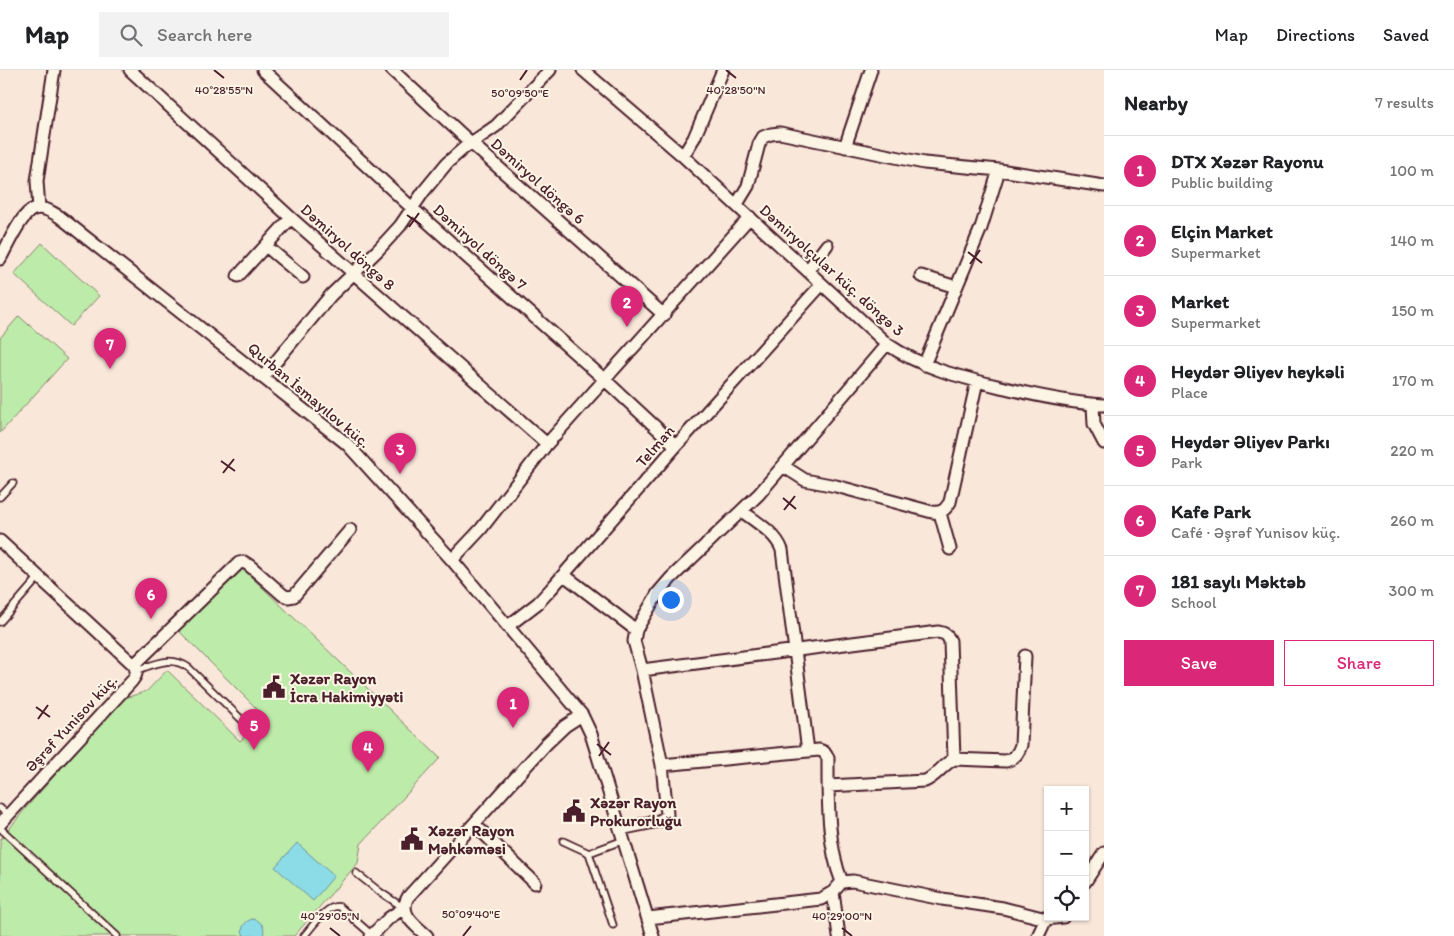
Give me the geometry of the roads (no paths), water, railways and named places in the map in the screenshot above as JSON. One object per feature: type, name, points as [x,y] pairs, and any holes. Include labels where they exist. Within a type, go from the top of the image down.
[{"type":"street","points":[[0,259],[25,216],[29,211],[39,208],[37,181],[54,70]]},
{"type":"street","name":"Dəmiryol döngə 8","points":[[130,70],[353,274],[547,444]]},
{"type":"street","name":"Dəmiryol döngə 7","points":[[263,70],[412,208],[604,379],[676,446]]},
{"type":"street","name":"Dəmiryol döngə 6","points":[[392,70],[664,315]]},
{"type":"street","points":[[262,376],[331,295],[400,226],[448,163],[471,143],[496,126],[550,70]]},
{"type":"street","name":"Dəmiryolçular küç. döngə 3","points":[[583,70],[683,156],[887,344],[924,364],[977,381],[1032,394],[1098,405]]},
{"type":"street","points":[[683,156],[694,138],[723,70]]},
{"type":"street","points":[[845,147],[871,70]]},
{"type":"street","points":[[736,204],[748,186],[759,144],[763,137],[780,133],[932,164],[999,170],[1104,186]]},
{"type":"street","points":[[924,364],[981,228],[999,170]]},
{"type":"street","name":"Qurban İsmayılov küç.","points":[[39,208],[60,216],[347,444],[452,560],[508,626],[582,715],[590,734],[653,936]]},
{"type":"street","points":[[452,560],[481,529],[547,444],[750,217]]},
{"type":"street","points":[[238,276],[291,218]]},
{"type":"street","points":[[808,270],[827,245]]},
{"type":"street","points":[[266,246],[303,277]]},
{"type":"street","points":[[921,276],[956,287]]},
{"type":"street","name":"Telman","points":[[508,626],[538,602],[564,575],[676,446],[822,284]]},
{"type":"street","points":[[620,829],[660,821],[666,817],[662,766],[634,640],[636,630],[658,593],[671,578],[742,511],[887,344]]},
{"type":"street","points":[[783,466],[805,480],[836,486],[940,513],[945,510],[950,502],[977,381]]},
{"type":"street","points":[[1098,405],[1094,424],[1104,443]]},
{"type":"street","points":[[742,511],[779,543],[782,550],[808,751]]},
{"type":"street","points":[[940,513],[950,549]]},
{"type":"street","points":[[136,668],[239,564],[244,562],[250,566],[283,595],[288,597],[294,596],[350,530]]},
{"type":"street","name":"Əşrəf Yunisov küç.","points":[[0,541],[136,668],[136,675],[131,682],[3,815]]},
{"type":"street","points":[[564,575],[636,630]]},
{"type":"street","points":[[642,670],[943,632],[950,641],[954,760]]},
{"type":"street","points":[[828,786],[925,781],[932,778],[946,763],[954,760],[1006,761],[1013,758],[1021,745],[1025,656]]},
{"type":"street","points":[[427,936],[410,920],[404,908],[405,902],[412,891],[546,744],[565,726],[582,715]]},
{"type":"street","points":[[662,766],[819,750],[824,752],[828,758],[828,786],[834,859],[842,882]]},
{"type":"street","points":[[474,824],[535,883]]},
{"type":"street","points":[[1088,876],[1104,853]]},
{"type":"street","points":[[648,918],[821,899],[833,892],[842,882],[853,881],[942,899],[1004,908],[1044,918]]},
{"type":"street","points":[[833,892],[839,936]]},
{"type":"street","points":[[372,936],[389,918],[404,908]]},
{"type":"street","points":[[1038,936],[1045,921]]},
{"type":"lane","points":[[0,497],[13,482]]},
{"type":"lane","points":[[0,622],[39,576]]},
{"type":"lane","points":[[136,668],[175,660],[182,663],[242,721]]},
{"type":"lane","points":[[0,828],[117,936]]},
{"type":"lane","points":[[563,841],[589,852],[624,840]]},
{"type":"lane","points":[[589,852],[613,925]]},
{"type":"lane","points":[[356,873],[404,908]]},
{"type":"lane","points":[[304,936],[330,908],[336,905],[372,936]]},
{"type":"water","points":[[297,843],[334,876],[313,901],[275,867]]},
{"type":"water","points":[[252,919],[262,924],[263,936],[244,936],[243,926]]},
{"type":"place","name":"Elçin Market","points":[[627,327]]},
{"type":"place","name":"181 saylı Məktəb","points":[[110,369]]},
{"type":"place","name":"Market","points":[[400,474]]},
{"type":"place","name":"Kafe Park","points":[[151,619]]},
{"type":"place","name":"Xəzər Rayon İcra Hakimiyyəti","points":[[274,687]]},
{"type":"place","name":"DTX Xəzər Rayonu","points":[[513,728]]},
{"type":"place","name":"Heydər Əliyev Parkı","points":[[254,750]]},
{"type":"place","name":"Heydər Əliyev heykəli","points":[[368,772]]},
{"type":"place","name":"Xəzər Rayon Prokurorluğu","points":[[574,811]]},
{"type":"place","name":"Xəzər Rayon Məhkəməsi","points":[[412,839]]}]
